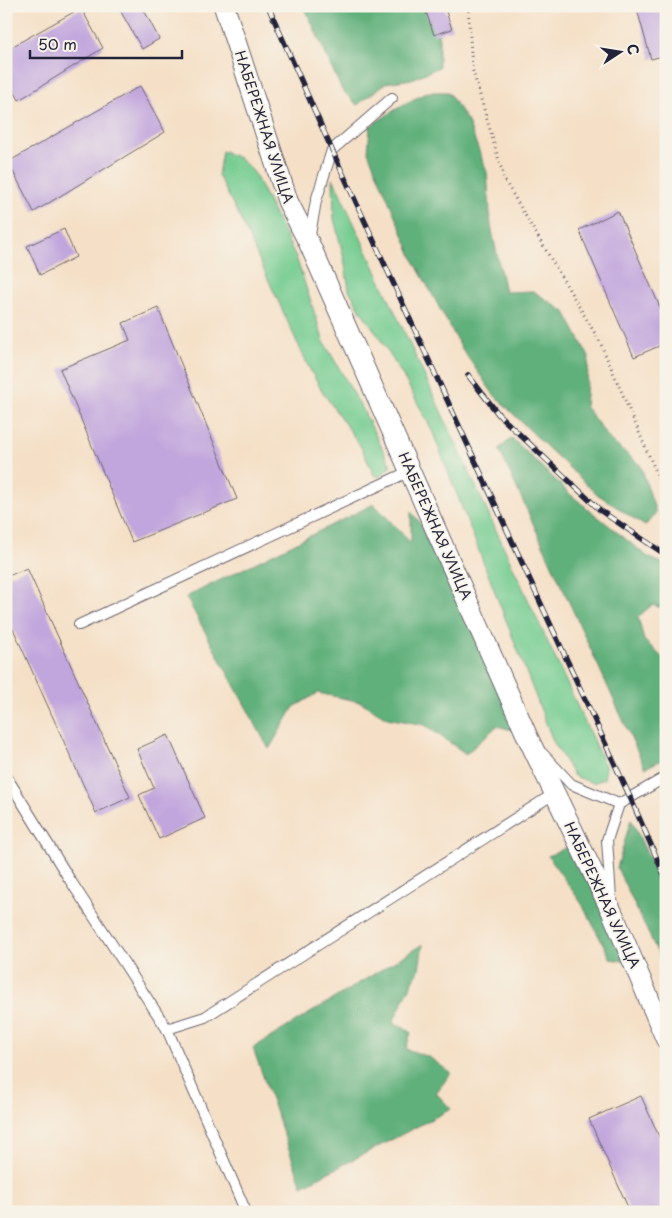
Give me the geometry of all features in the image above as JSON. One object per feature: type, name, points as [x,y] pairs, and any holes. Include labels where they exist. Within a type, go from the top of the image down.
[{"type":"street","name":"НАБЕРЕЖНАЯ УЛИЦА","points":[[224,6],[288,202],[309,243],[528,738],[612,912],[666,1038]]},
{"type":"lane","points":[[309,243],[316,201],[332,150],[392,98]]},
{"type":"lane","points":[[79,625],[410,471]]},
{"type":"lane","points":[[528,738],[571,784],[619,804]]},
{"type":"lane","points":[[6,776],[70,880],[167,1029],[246,1212]]},
{"type":"lane","points":[[612,912],[607,840],[619,804],[666,777]]},
{"type":"lane","points":[[167,1029],[205,1017],[555,793]]},
{"type":"path","points":[[468,6],[472,68],[505,181],[600,342],[666,495]]},
{"type":"path","points":[[626,6],[628,15]]},
{"type":"green space","points":[[304,6],[430,6],[439,38],[439,67],[412,79],[386,83],[357,105],[342,90]]},
{"type":"green space","points":[[428,92],[448,92],[468,122],[487,172],[491,226],[505,292],[533,291],[565,312],[589,357],[585,406],[610,440],[641,466],[656,513],[645,526],[597,494],[494,395],[462,349],[415,263],[368,152],[370,126],[404,104]]},
{"type":"green space","points":[[222,151],[239,158],[253,171],[296,257],[324,342],[362,408],[391,466],[380,477],[374,475],[361,447],[322,391],[308,366],[240,218],[218,175]]},
{"type":"green space","points":[[333,178],[606,768],[604,779],[593,783],[574,776],[553,741],[431,428],[403,376],[349,290],[344,258],[334,219]]},
{"type":"green space","points":[[512,438],[571,495],[648,557],[666,565],[666,609],[652,605],[638,617],[644,640],[666,661],[666,758],[645,768],[499,449]]},
{"type":"green space","points":[[374,504],[411,543],[411,512],[429,533],[519,732],[497,726],[466,754],[425,725],[387,718],[361,702],[318,693],[294,707],[269,749],[186,597]]},
{"type":"green space","points":[[631,819],[666,894],[666,970],[617,868]]},
{"type":"green space","points":[[572,845],[627,962],[611,959],[582,904],[548,856]]},
{"type":"green space","points":[[423,944],[419,969],[393,1022],[411,1032],[406,1049],[429,1057],[451,1073],[436,1093],[451,1109],[302,1186],[253,1048]]},
{"type":"building","points":[[130,6],[142,6],[159,39],[142,49],[121,12]]},
{"type":"building","points":[[424,6],[444,6],[452,29],[434,35]]},
{"type":"building","points":[[636,6],[666,6],[666,55],[651,59]]},
{"type":"building","points":[[81,8],[103,48],[19,100],[6,76],[6,50]]},
{"type":"building","points":[[140,86],[165,132],[34,212],[8,162]]},
{"type":"building","points":[[618,211],[666,321],[666,343],[634,357],[579,230]]},
{"type":"building","points":[[64,229],[76,257],[40,275],[27,246]]},
{"type":"building","points":[[158,308],[237,499],[132,542],[60,369],[130,340],[123,323]]},
{"type":"building","points":[[27,568],[130,797],[96,813],[6,613],[6,577]]},
{"type":"building","points":[[168,735],[205,818],[159,839],[139,795],[154,788],[137,749]]},
{"type":"building","points":[[641,1096],[666,1152],[666,1212],[630,1212],[589,1119]]},
{"type":"railway","points":[[268,6],[332,150],[666,879]]},
{"type":"railway","points":[[468,375],[499,415],[601,511],[666,555]]}]
